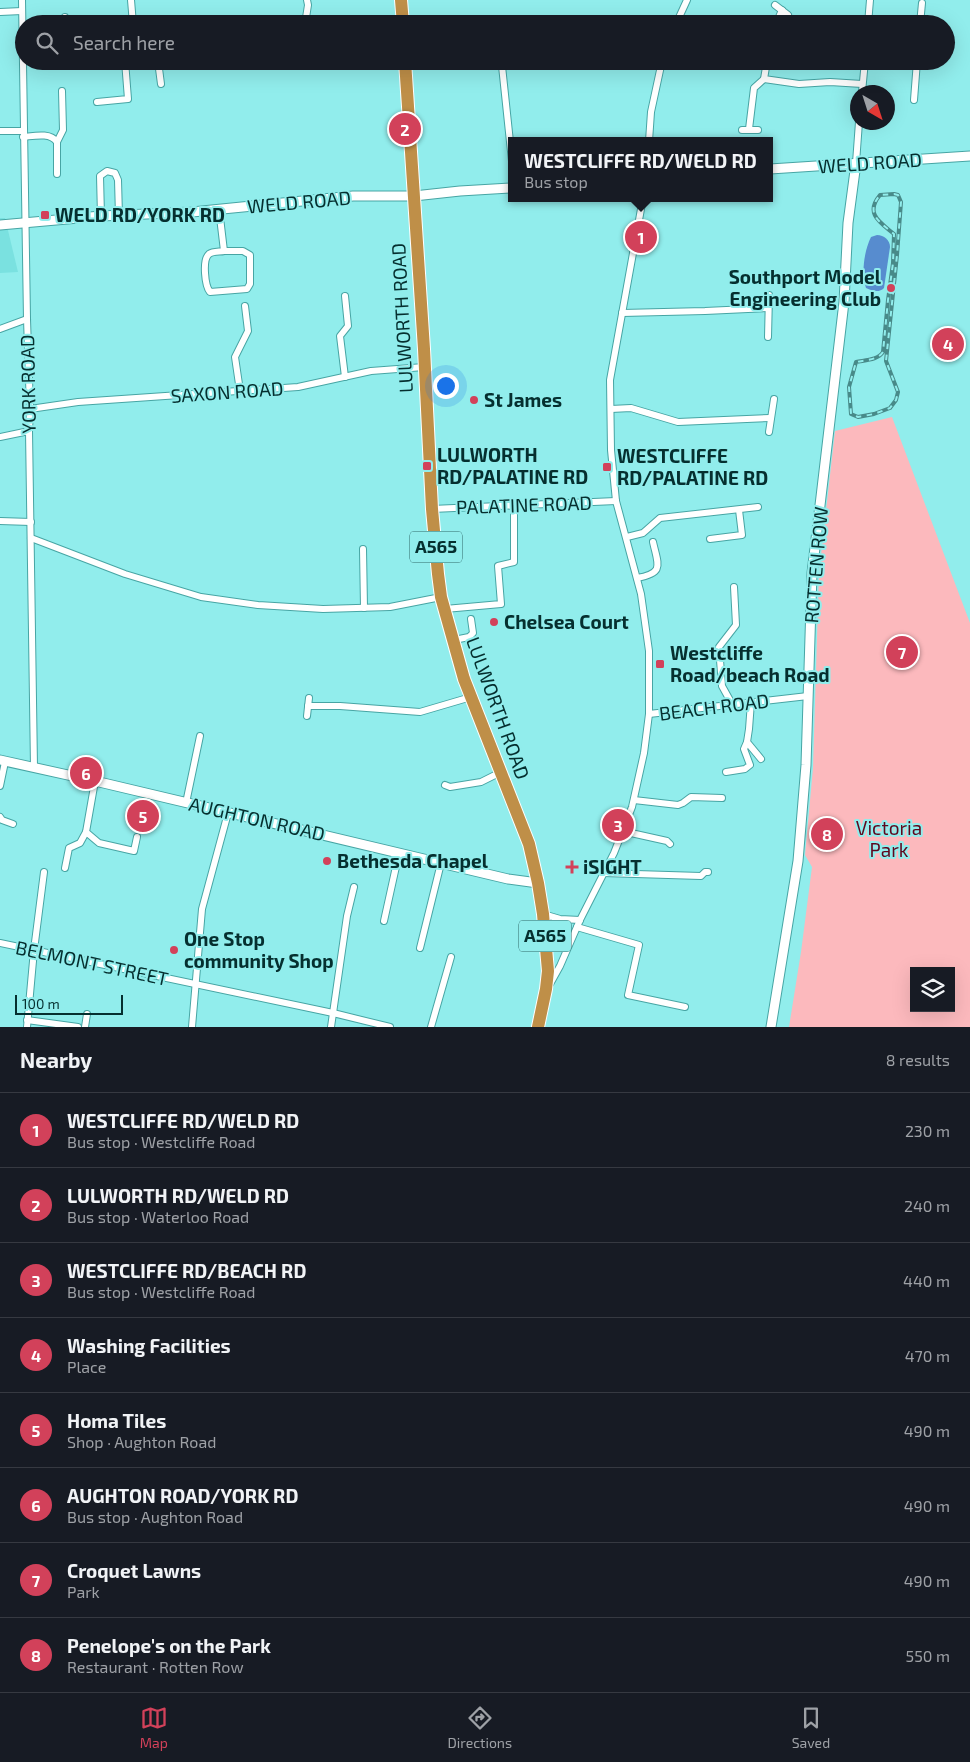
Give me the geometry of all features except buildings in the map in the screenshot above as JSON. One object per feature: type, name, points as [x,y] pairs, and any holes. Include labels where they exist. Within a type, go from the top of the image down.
[{"type":"highway","points":[[401,0],[402,15]]},
{"type":"highway","name":"A565","points":[[406,70],[414,196]]},
{"type":"highway","name":"LULWORTH ROAD","points":[[414,196],[432,509],[443,603],[464,679],[529,844],[544,914],[548,957],[546,989]]},
{"type":"highway","name":"A565","points":[[539,1027],[546,989]]},
{"type":"street","name":"YORK ROAD","points":[[22,0],[22,15]]},
{"type":"street","points":[[131,0],[132,15]]},
{"type":"street","points":[[306,15],[307,0]]},
{"type":"street","points":[[680,15],[687,0]]},
{"type":"street","points":[[869,15],[870,0]]},
{"type":"street","points":[[921,15],[922,3]]},
{"type":"street","points":[[774,6],[788,15]]},
{"type":"street","points":[[780,15],[782,10]]},
{"type":"street","points":[[0,12],[22,11]]},
{"type":"street","name":"YORK ROAD","points":[[26,70],[23,134],[30,409],[34,767]]},
{"type":"street","points":[[97,102],[128,99],[126,70]]},
{"type":"street","points":[[159,70],[160,84]]},
{"type":"street","points":[[502,70],[509,137]]},
{"type":"street","points":[[649,137],[651,112],[660,70]]},
{"type":"street","points":[[758,130],[746,130],[754,88],[764,79],[766,70]]},
{"type":"street","points":[[764,79],[799,84],[830,82],[862,84],[864,70]]},
{"type":"street","points":[[914,100],[916,70]]},
{"type":"street","points":[[57,174],[56,142],[63,130],[62,91]]},
{"type":"street","points":[[856,163],[858,130]]},
{"type":"street","points":[[0,131],[48,136],[54,138],[56,142]]},
{"type":"street","name":"WELD ROAD","points":[[773,169],[970,156]]},
{"type":"street","name":"ROTTEN ROW","points":[[771,1027],[798,861],[806,765],[812,573],[844,302],[848,223],[856,163]]},
{"type":"street","points":[[101,216],[100,176],[107,172],[115,173],[118,180],[119,216]]},
{"type":"street","name":"WELD ROAD","points":[[0,225],[101,216],[219,209],[354,196],[414,196],[508,188]]},
{"type":"street","points":[[546,989],[560,966],[603,874],[634,800],[644,753],[649,714],[650,651],[641,594],[616,501],[611,450],[610,380],[642,202]]},
{"type":"street","points":[[219,209],[224,251]]},
{"type":"street","points":[[224,251],[243,251],[250,255],[250,284],[247,289],[210,292],[208,290],[206,284],[208,255],[212,252],[224,251]]},
{"type":"street","points":[[768,337],[769,295]]},
{"type":"street","points":[[345,296],[348,326],[340,336],[345,377]]},
{"type":"street","points":[[240,391],[235,357],[248,331],[245,306]]},
{"type":"street","points":[[622,313],[768,308]]},
{"type":"street","points":[[0,329],[27,319]]},
{"type":"street","name":"SAXON ROAD","points":[[30,409],[78,402],[298,387],[371,371],[424,367]]},
{"type":"street","points":[[769,432],[774,400]]},
{"type":"street","points":[[611,409],[631,408],[678,422],[770,418]]},
{"type":"street","points":[[0,437],[29,431]]},
{"type":"street","name":"PALATINE ROAD","points":[[432,509],[616,501]]},
{"type":"street","points":[[31,538],[125,574],[201,597],[304,608],[390,608],[443,603],[501,604],[498,566],[514,562],[514,505]]},
{"type":"street","points":[[627,537],[642,533],[660,518],[758,507]]},
{"type":"street","points":[[710,539],[742,535],[739,510]]},
{"type":"street","points":[[0,521],[31,522]]},
{"type":"street","points":[[637,578],[652,576],[656,572],[658,566],[653,542]]},
{"type":"street","points":[[363,549],[364,608]]},
{"type":"street","points":[[732,704],[722,686],[719,647],[736,625],[734,587]]},
{"type":"street","points":[[454,640],[469,637],[473,633],[472,619]]},
{"type":"street","name":"BEACH ROAD","points":[[649,714],[808,696]]},
{"type":"street","points":[[308,706],[340,706],[420,712],[471,697]]},
{"type":"street","points":[[306,716],[309,698]]},
{"type":"street","points":[[726,772],[745,769],[750,765],[744,749],[749,729],[751,702]]},
{"type":"street","points":[[186,802],[200,736]]},
{"type":"street","points":[[747,742],[761,759]]},
{"type":"street","points":[[0,786],[3,761]]},
{"type":"street","name":"AUGHTON ROAD","points":[[3,761],[186,802],[508,879],[538,883]]},
{"type":"street","points":[[445,785],[450,787],[481,782],[501,772]]},
{"type":"street","points":[[65,868],[69,848],[80,843],[86,832],[95,781]]},
{"type":"street","points":[[634,800],[678,805],[691,797],[722,798]]},
{"type":"street","points":[[192,1027],[194,985],[202,909],[228,813]]},
{"type":"street","points":[[0,817],[2,820],[13,824]]},
{"type":"street","points":[[622,831],[667,840],[670,844]]},
{"type":"street","points":[[86,832],[99,843],[134,851],[137,837]]},
{"type":"street","points":[[384,921],[399,853]]},
{"type":"street","points":[[420,948],[441,863]]},
{"type":"street","points":[[44,872],[27,1024],[78,1027]]},
{"type":"street","points":[[603,874],[701,876],[708,872]]},
{"type":"street","points":[[331,1027],[354,887]]},
{"type":"street","points":[[544,914],[638,945],[628,995],[685,1007]]},
{"type":"street","name":"BELMONT STREET","points":[[0,943],[333,1013],[390,1027]]},
{"type":"street","points":[[431,1027],[451,957]]},
{"type":"street","points":[[84,1027],[87,1014]]},
{"type":"shaded area","points":[[0,218],[5,218],[18,272],[0,273]]},
{"type":"shaded area","points":[[877,235],[886,238],[890,247],[884,288],[880,291],[866,288],[864,282],[865,256],[871,237]]},
{"type":"green space","name":"Victoria Park","points":[[892,417],[970,623],[970,1027],[789,1027],[812,867],[805,855],[813,768],[819,573],[835,431]]},
{"type":"railway","points":[[894,194],[898,195],[901,202],[886,361],[898,392],[896,400],[890,408],[858,417],[851,414],[849,387],[856,362],[875,358],[883,352],[893,263],[894,234],[876,218],[874,208],[875,202],[880,195],[894,194]]},
{"type":"place","name":"LULWORTH RD/WELD RD","points":[[405,129]]},
{"type":"place","name":"WELD RD/YORK RD","points":[[45,215]]},
{"type":"place","name":"WESTCLIFFE RD/WELD RD","points":[[641,237]]},
{"type":"place","name":"Southport Model Engineering Club","points":[[891,288]]},
{"type":"place","name":"Washing Facilities","points":[[948,344]]},
{"type":"place","name":"St James","points":[[474,400]]},
{"type":"place","name":"LULWORTH RD/PALATINE RD","points":[[427,466]]},
{"type":"place","name":"WESTCLIFFE RD/PALATINE RD","points":[[607,467]]},
{"type":"place","name":"Chelsea Court","points":[[494,622]]},
{"type":"place","name":"Croquet Lawns","points":[[902,652]]},
{"type":"place","name":"Westcliffe Road/beach Road","points":[[660,664]]},
{"type":"place","name":"AUGHTON ROAD/YORK RD","points":[[86,773]]},
{"type":"place","name":"Homa Tiles","points":[[143,816]]},
{"type":"place","name":"WESTCLIFFE RD/BEACH RD","points":[[618,825]]},
{"type":"place","name":"Penelope's on the Park","points":[[827,834]]},
{"type":"place","name":"Bethesda Chapel","points":[[327,861]]},
{"type":"place","name":"iSIGHT","points":[[572,867]]},
{"type":"place","name":"One Stop community Shop","points":[[174,950]]}]
